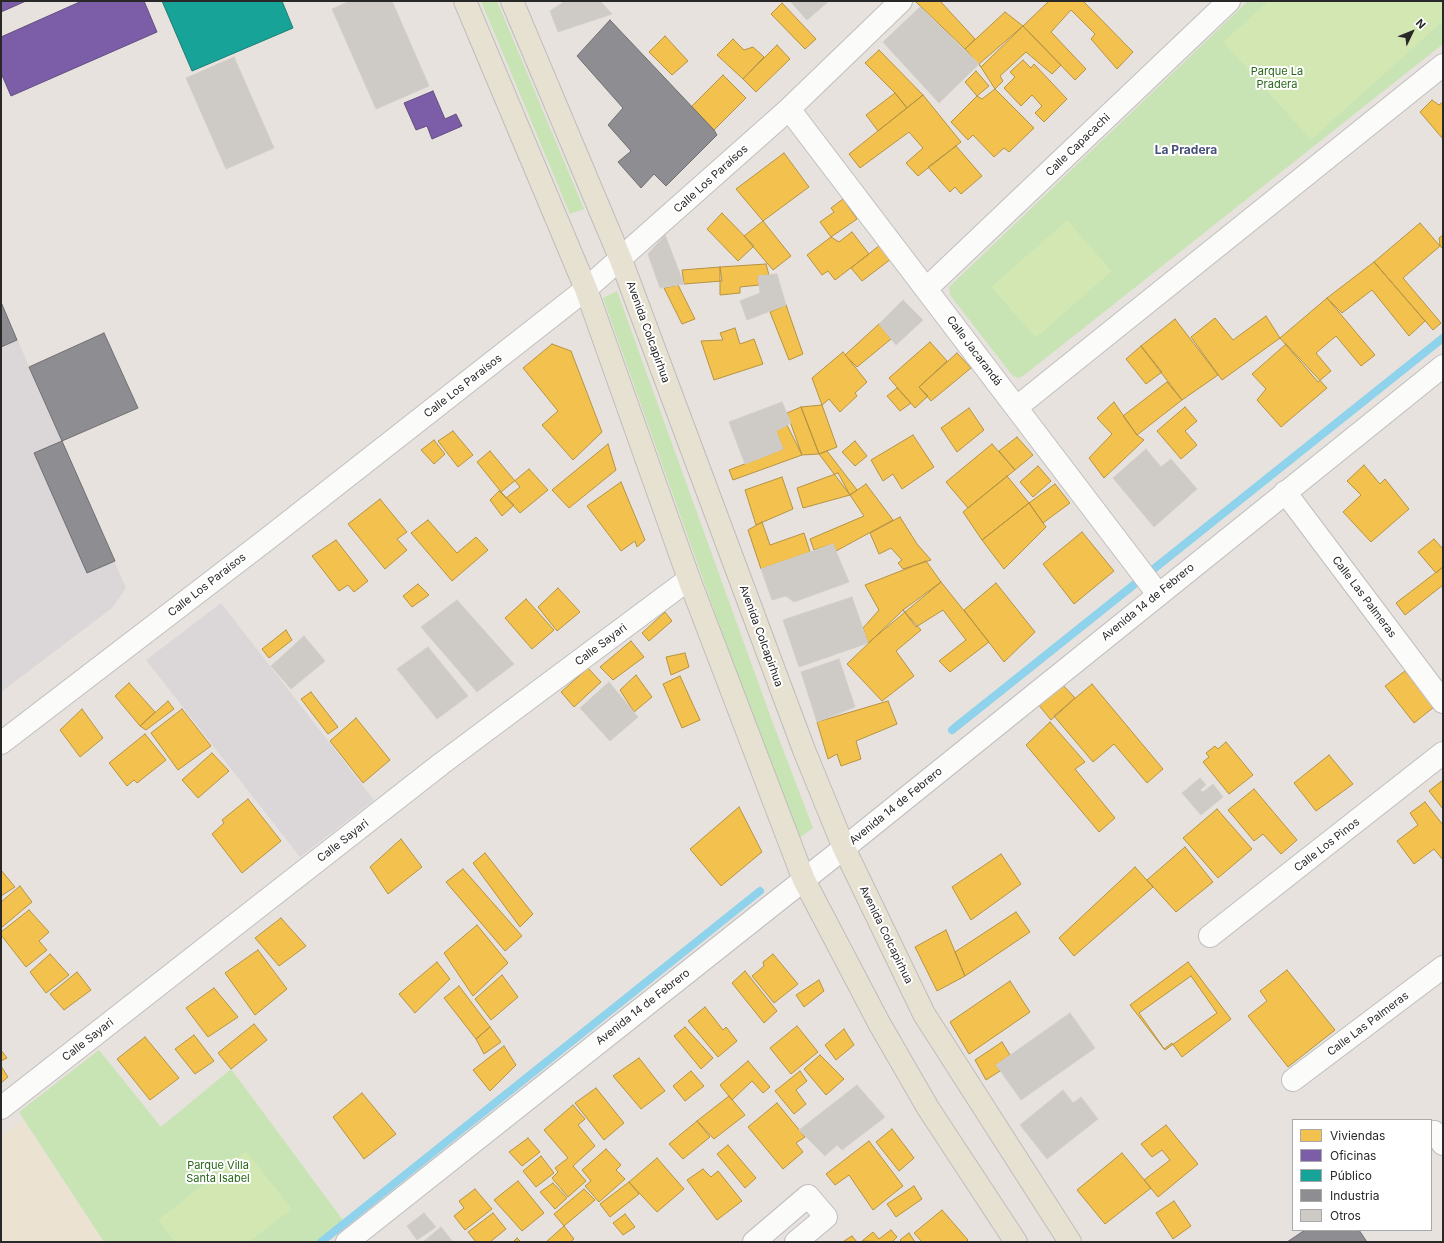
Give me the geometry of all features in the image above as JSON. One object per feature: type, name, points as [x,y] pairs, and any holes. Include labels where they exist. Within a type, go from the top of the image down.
[{"type":"main road","points":[[465,1],[586,289],[689,579],[804,880],[878,1023],[924,1102],[1016,1242]]},
{"type":"main road","name":"Avenida Colcapirhua","points":[[512,1],[621,260],[801,743],[844,848],[924,1014],[1070,1242]]},
{"type":"street","name":"Calle Los Paraísos","points":[[1,743],[260,544],[586,289],[621,260],[789,109],[901,1]]},
{"type":"street","name":"Calle Capacachi","points":[[926,289],[1229,1]]},
{"type":"street","points":[[1017,407],[1443,65]]},
{"type":"street","name":"Calle Jacarandá","points":[[789,109],[1158,594]]},
{"type":"street","name":"Avenida 14 de Febrero","points":[[347,1242],[804,880],[1443,366]]},
{"type":"street","name":"Calle Las Palmeras","points":[[1285,492],[1443,702]]},
{"type":"street","name":"Calle Sayari","points":[[1,1108],[441,764],[689,579]]},
{"type":"street","name":"Calle Los Pinos","points":[[1210,936],[1443,753]]},
{"type":"street","name":"Calle Las Palmeras","points":[[1293,1080],[1443,967]]},
{"type":"street","points":[[754,1242],[808,1196],[826,1217],[796,1242]]},
{"type":"shaded area","points":[[1,302],[126,588],[112,608],[1,692]]},
{"type":"shaded area","points":[[221,603],[374,800],[300,857],[146,660]]},
{"type":"shaded area","points":[[23,1120],[104,1242],[1,1242],[1,1136]]},
{"type":"green space","points":[[481,1],[497,1],[584,209],[570,214]]},
{"type":"green space","name":"Parque La Pradera","points":[[1248,1],[1443,1],[1443,44],[1023,376],[1018,378],[1012,375],[950,295],[949,287]]},
{"type":"green space","points":[[1268,1],[1443,1],[1443,21],[1311,140],[1223,42]]},
{"type":"green space","points":[[1067,220],[1112,271],[1036,338],[991,287]]},
{"type":"green space","points":[[617,291],[771,718],[813,828],[799,838],[751,714],[603,298]]},
{"type":"green space","name":"Parque Villa Santa Isabel","points":[[99,1050],[161,1127],[231,1069],[345,1223],[320,1242],[104,1242],[19,1112]]},
{"type":"green space","points":[[246,1151],[292,1209],[249,1242],[175,1242],[158,1220]]},
{"type":"building: Viviendas","points":[[915,1],[940,1],[975,39],[965,49]]},
{"type":"building: Viviendas","points":[[1049,1],[1083,1],[1133,52],[1117,69],[1091,39],[1095,34],[1071,10],[1051,32],[1086,69],[1075,80],[1023,26]]},
{"type":"building: Viviendas","points":[[782,3],[816,39],[805,49],[771,14]]},
{"type":"building: Viviendas","points":[[1005,12],[1023,26],[981,67],[965,49]]},
{"type":"building: Viviendas","points":[[1023,26],[1061,65],[1052,74],[1026,52],[1000,76],[1003,81],[995,89],[979,64]]},
{"type":"building: Viviendas","points":[[665,36],[688,61],[672,75],[649,52]]},
{"type":"building: Viviendas","points":[[733,39],[744,50],[753,47],[764,57],[743,79],[717,55]]},
{"type":"building: Viviendas","points":[[777,45],[790,59],[756,92],[743,79]]},
{"type":"building: Viviendas","points":[[879,50],[923,95],[907,108],[895,93],[865,63]]},
{"type":"building: Viviendas","points":[[1023,60],[1031,68],[1034,64],[1067,99],[1044,122],[1035,113],[1042,106],[1032,95],[1021,106],[1004,88],[1015,77],[1010,72]]},
{"type":"building: Viviendas","points":[[976,71],[989,86],[977,96],[965,82]]},
{"type":"building: Viviendas","points":[[723,75],[746,98],[714,130],[691,107]]},
{"type":"building: Viviendas","points":[[995,89],[1034,128],[1009,152],[1004,148],[994,157],[973,135],[968,140],[951,122],[977,96],[982,99]]},
{"type":"building: Viviendas","points":[[895,93],[907,108],[878,131],[866,115]]},
{"type":"building: Viviendas","points":[[923,95],[961,142],[918,176],[906,163],[923,148],[909,132],[860,168],[849,154]]},
{"type":"building: Viviendas","points":[[1432,100],[1439,105],[1443,102],[1443,139],[1420,112]]},
{"type":"building: Viviendas","points":[[956,146],[982,176],[961,194],[955,187],[950,192],[928,167]]},
{"type":"building: Viviendas","points":[[784,153],[809,187],[763,221],[736,189]]},
{"type":"building: Viviendas","points":[[843,199],[857,219],[831,237],[820,222],[834,212],[831,208]]},
{"type":"building: Viviendas","points":[[722,213],[754,246],[738,261],[707,229]]},
{"type":"building: Viviendas","points":[[763,221],[791,256],[773,270],[744,236]]},
{"type":"building: Viviendas","points":[[1420,223],[1440,246],[1403,278],[1441,323],[1433,330],[1374,262]]},
{"type":"building: Viviendas","points":[[852,232],[869,254],[835,280],[828,271],[822,275],[807,255],[831,237],[839,242]]},
{"type":"building: Viviendas","points":[[1443,235],[1443,249],[1440,246],[1439,238]]},
{"type":"building: Viviendas","points":[[880,245],[891,259],[862,281],[851,268]]},
{"type":"building: Viviendas","points":[[1374,262],[1425,321],[1409,336],[1372,290],[1342,313],[1327,298]]},
{"type":"building: Viviendas","points":[[766,264],[769,275],[758,276],[759,285],[740,287],[740,293],[720,295],[720,267]]},
{"type":"building: Viviendas","points":[[720,267],[722,281],[684,284],[682,270]]},
{"type":"building: Viviendas","points":[[678,285],[695,319],[682,324],[664,288]]},
{"type":"building: Viviendas","points":[[1327,298],[1375,355],[1361,366],[1336,336],[1316,353],[1331,371],[1318,382],[1280,338]]},
{"type":"building: Viviendas","points":[[786,305],[803,354],[789,360],[770,312]]},
{"type":"building: Viviendas","points":[[1266,316],[1280,338],[1222,380],[1191,337],[1215,318],[1233,340]]},
{"type":"building: Viviendas","points":[[1175,319],[1218,375],[1182,400],[1141,346]]},
{"type":"building: Viviendas","points":[[879,324],[891,339],[857,367],[845,355]]},
{"type":"building: Viviendas","points":[[735,328],[740,344],[754,339],[763,364],[714,380],[701,341],[723,340],[720,333]]},
{"type":"building: Viviendas","points":[[930,342],[947,361],[919,387],[928,396],[915,408],[889,378]]},
{"type":"building: Viviendas","points":[[552,344],[571,351],[602,432],[573,460],[542,425],[558,411],[523,368]]},
{"type":"building: Viviendas","points":[[1286,344],[1327,388],[1281,427],[1257,400],[1266,389],[1252,374]]},
{"type":"building: Viviendas","points":[[1141,346],[1162,372],[1146,384],[1126,359]]},
{"type":"building: Viviendas","points":[[843,352],[867,382],[855,393],[857,396],[840,412],[829,399],[822,405],[812,378]]},
{"type":"building: Viviendas","points":[[957,353],[971,368],[931,401],[919,387]]},
{"type":"building: Viviendas","points":[[1167,382],[1182,400],[1137,435],[1123,416]]},
{"type":"building: Viviendas","points":[[897,388],[911,403],[900,411],[887,396]]},
{"type":"building: Viviendas","points":[[1114,402],[1137,435],[1144,440],[1104,478],[1089,458],[1112,434],[1097,418]]},
{"type":"building: Viviendas","points":[[822,405],[837,447],[819,454],[801,407]]},
{"type":"building: Viviendas","points":[[801,407],[819,454],[802,455],[787,413]]},
{"type":"building: Viviendas","points":[[1185,407],[1197,421],[1185,431],[1197,445],[1181,459],[1157,431]]},
{"type":"building: Viviendas","points":[[969,408],[984,430],[957,452],[941,428]]},
{"type":"building: Viviendas","points":[[787,425],[802,455],[733,480],[729,470],[783,449],[776,431]]},
{"type":"building: Viviendas","points":[[453,431],[473,455],[458,467],[438,441]]},
{"type":"building: Viviendas","points":[[913,435],[934,467],[902,489],[893,474],[883,481],[871,460]]},
{"type":"building: Viviendas","points":[[1017,437],[1033,455],[1015,470],[999,451]]},
{"type":"building: Viviendas","points":[[434,440],[445,454],[434,464],[421,450]]},
{"type":"building: Viviendas","points":[[855,441],[867,456],[855,466],[842,452]]},
{"type":"building: Viviendas","points":[[608,444],[616,470],[569,508],[552,490]]},
{"type":"building: Viviendas","points":[[992,444],[1015,470],[968,508],[946,482]]},
{"type":"building: Viviendas","points":[[490,451],[520,487],[506,498],[477,462]]},
{"type":"building: Viviendas","points":[[827,451],[857,490],[850,495],[819,454]]},
{"type":"building: Viviendas","points":[[1364,465],[1380,484],[1385,479],[1409,509],[1371,542],[1343,512],[1361,495],[1347,481]]},
{"type":"building: Viviendas","points":[[1038,466],[1051,481],[1033,497],[1020,482]]},
{"type":"building: Viviendas","points":[[529,469],[548,490],[520,513],[501,492]]},
{"type":"building: Viviendas","points":[[838,473],[850,495],[803,508],[797,488]]},
{"type":"building: Viviendas","points":[[1007,476],[1029,503],[982,540],[963,512]]},
{"type":"building: Viviendas","points":[[782,477],[793,509],[756,525],[745,490]]},
{"type":"building: Viviendas","points":[[621,482],[645,540],[637,547],[635,541],[621,551],[587,506]]},
{"type":"building: Viviendas","points":[[866,484],[893,520],[836,551],[833,544],[814,550],[810,539],[864,516],[850,495]]},
{"type":"building: Viviendas","points":[[1055,484],[1070,503],[1043,523],[1029,503]]},
{"type":"building: Viviendas","points":[[499,491],[514,505],[502,516],[490,500]]},
{"type":"building: Viviendas","points":[[380,499],[407,532],[397,539],[407,550],[385,569],[348,524]]},
{"type":"building: Viviendas","points":[[1029,503],[1046,527],[1004,569],[982,540]]},
{"type":"building: Viviendas","points":[[900,517],[917,544],[931,560],[903,569],[898,563],[902,560],[891,548],[879,554],[870,533]]},
{"type":"building: Viviendas","points":[[428,520],[457,553],[476,537],[488,550],[452,581],[411,533]]},
{"type":"building: Viviendas","points":[[762,522],[770,545],[804,533],[810,552],[761,569],[748,530]]},
{"type":"building: Viviendas","points":[[1082,532],[1114,571],[1074,604],[1043,564]]},
{"type":"building: Viviendas","points":[[1434,539],[1443,549],[1443,567],[1436,573],[1418,552]]},
{"type":"building: Viviendas","points":[[336,540],[368,581],[354,592],[348,585],[339,591],[312,556]]},
{"type":"building: Viviendas","points":[[926,561],[941,582],[868,643],[863,628],[879,610],[865,585]]},
{"type":"building: Viviendas","points":[[1443,567],[1443,585],[1405,615],[1396,603]]},
{"type":"building: Viviendas","points":[[941,582],[989,642],[950,672],[939,661],[966,640],[943,610],[916,627],[903,610]]},
{"type":"building: Viviendas","points":[[996,583],[1035,632],[1004,662],[964,610]]},
{"type":"building: Viviendas","points":[[418,584],[429,595],[412,607],[403,596]]},
{"type":"building: Viviendas","points":[[558,588],[580,612],[557,631],[538,607]]},
{"type":"building: Viviendas","points":[[526,599],[554,630],[532,649],[505,618]]},
{"type":"building: Viviendas","points":[[903,610],[921,630],[896,651],[914,676],[882,701],[847,664]]},
{"type":"building: Viviendas","points":[[665,612],[672,621],[649,641],[642,633]]},
{"type":"building: Viviendas","points":[[286,630],[292,640],[269,658],[262,649]]},
{"type":"building: Viviendas","points":[[631,641],[644,657],[613,680],[600,667]]},
{"type":"building: Viviendas","points":[[685,653],[689,667],[671,675],[666,657]]},
{"type":"building: Viviendas","points":[[588,668],[601,682],[574,707],[561,692]]},
{"type":"building: Viviendas","points":[[1405,671],[1434,707],[1414,723],[1385,686]]},
{"type":"building: Viviendas","points":[[636,675],[652,697],[634,712],[620,690]]},
{"type":"building: Viviendas","points":[[680,676],[700,720],[682,728],[663,684]]},
{"type":"building: Viviendas","points":[[1060,682],[1075,698],[1051,720],[1037,703]]},
{"type":"building: Viviendas","points":[[129,683],[155,712],[140,726],[115,696]]},
{"type":"building: Viviendas","points":[[1092,684],[1163,769],[1147,783],[1114,744],[1093,762],[1054,716]]},
{"type":"building: Viviendas","points":[[311,692],[338,727],[328,734],[301,699]]},
{"type":"building: Viviendas","points":[[168,701],[174,709],[146,730],[140,726]]},
{"type":"building: Viviendas","points":[[888,701],[897,724],[856,741],[861,759],[841,766],[837,754],[828,759],[817,722]]},
{"type":"building: Viviendas","points":[[82,709],[103,738],[80,757],[60,730]]},
{"type":"building: Viviendas","points":[[182,709],[211,746],[178,770],[151,733]]},
{"type":"building: Viviendas","points":[[356,718],[390,760],[363,783],[330,741]]},
{"type":"building: Viviendas","points":[[1050,722],[1085,762],[1075,769],[1115,818],[1099,832],[1026,745]]},
{"type":"building: Viviendas","points":[[145,734],[166,760],[137,783],[134,780],[127,786],[109,763]]},
{"type":"building: Viviendas","points":[[1226,742],[1253,775],[1229,794],[1203,762],[1209,757],[1206,753],[1215,746],[1218,749]]},
{"type":"building: Viviendas","points":[[212,753],[229,771],[198,798],[182,780]]},
{"type":"building: Viviendas","points":[[1329,755],[1353,784],[1316,811],[1294,783]]},
{"type":"building: Viviendas","points":[[1443,780],[1443,809],[1429,791]]},
{"type":"building: Viviendas","points":[[1254,789],[1297,840],[1281,854],[1263,834],[1254,841],[1228,810]]},
{"type":"building: Viviendas","points":[[248,799],[281,841],[242,873],[212,834],[224,823],[222,820]]},
{"type":"building: Viviendas","points":[[1425,802],[1443,825],[1443,860],[1434,849],[1414,864],[1397,841],[1418,825],[1410,813]]},
{"type":"building: Viviendas","points":[[739,807],[762,852],[721,886],[690,849]]},
{"type":"building: Viviendas","points":[[1217,809],[1252,849],[1218,878],[1183,838]]},
{"type":"building: Viviendas","points":[[401,839],[422,867],[388,894],[370,867]]},
{"type":"building: Viviendas","points":[[1185,847],[1213,882],[1176,912],[1147,880]]},
{"type":"building: Viviendas","points":[[485,853],[533,914],[520,927],[473,863]]},
{"type":"building: Viviendas","points":[[1001,854],[1021,884],[971,920],[952,887]]},
{"type":"building: Viviendas","points":[[1135,867],[1153,887],[1074,956],[1059,938]]},
{"type":"building: Viviendas","points":[[463,869],[522,936],[505,951],[446,882]]},
{"type":"building: Viviendas","points":[[1,870],[15,887],[1,896]]},
{"type":"building: Viviendas","points":[[20,886],[32,902],[1,928],[1,902]]},
{"type":"building: Viviendas","points":[[29,910],[49,932],[39,941],[47,950],[26,967],[1,935],[1,932]]},
{"type":"building: Viviendas","points":[[1016,912],[1030,932],[965,976],[955,952]]},
{"type":"building: Viviendas","points":[[281,918],[306,946],[279,966],[255,938]]},
{"type":"building: Viviendas","points":[[477,925],[508,963],[473,996],[444,953]]},
{"type":"building: Viviendas","points":[[946,930],[965,976],[937,991],[915,947]]},
{"type":"building: Viviendas","points":[[258,950],[287,989],[255,1015],[225,973]]},
{"type":"building: Viviendas","points":[[50,954],[69,975],[46,993],[30,972]]},
{"type":"building: Viviendas","points":[[773,954],[798,984],[774,1003],[752,976],[764,966],[763,962]]},
{"type":"building: Viviendas","points":[[437,962],[450,979],[415,1013],[399,994]]},
{"type":"building: Viviendas","points":[[1188,962],[1231,1019],[1182,1057],[1172,1043],[1164,1049],[1130,1005]]},
{"type":"building: Viviendas","points":[[1287,970],[1335,1030],[1288,1067],[1248,1016],[1267,1001],[1260,991]]},
{"type":"building: Viviendas","points":[[745,971],[777,1011],[764,1023],[732,983]]},
{"type":"building: Viviendas","points":[[77,972],[91,990],[64,1010],[50,994]]},
{"type":"building: Viviendas","points":[[502,975],[518,997],[491,1020],[475,999]]},
{"type":"building: Viviendas","points":[[1191,976],[1217,1013],[1165,1050],[1139,1013]]},
{"type":"building: Viviendas","points":[[819,980],[824,991],[804,1007],[796,995]]},
{"type":"building: Viviendas","points":[[1010,981],[1030,1012],[969,1054],[950,1022]]},
{"type":"building: Viviendas","points":[[459,986],[490,1027],[476,1039],[444,998]]},
{"type":"building: Viviendas","points":[[214,988],[238,1017],[208,1037],[186,1008]]},
{"type":"building: Viviendas","points":[[705,1007],[723,1030],[726,1027],[737,1041],[718,1057],[688,1021]]},
{"type":"building: Viviendas","points":[[254,1024],[267,1040],[231,1069],[218,1053]]},
{"type":"building: Viviendas","points":[[797,1026],[818,1052],[791,1074],[770,1048]]},
{"type":"building: Viviendas","points":[[490,1027],[501,1042],[484,1054],[476,1039]]},
{"type":"building: Viviendas","points":[[685,1027],[713,1058],[701,1069],[674,1036]]},
{"type":"building: Viviendas","points":[[844,1029],[854,1045],[836,1060],[825,1045]]},
{"type":"building: Viviendas","points":[[194,1035],[214,1061],[195,1074],[175,1049]]},
{"type":"building: Viviendas","points":[[145,1037],[179,1078],[150,1100],[117,1059]]},
{"type":"building: Viviendas","points":[[1002,1042],[1010,1055],[996,1065],[1000,1071],[986,1080],[975,1060]]},
{"type":"building: Viviendas","points":[[504,1046],[516,1065],[490,1091],[473,1070]]},
{"type":"building: Viviendas","points":[[1,1050],[7,1058],[1,1061]]},
{"type":"building: Viviendas","points":[[820,1055],[844,1079],[826,1095],[804,1069]]},
{"type":"building: Viviendas","points":[[639,1058],[665,1091],[641,1109],[613,1076]]},
{"type":"building: Viviendas","points":[[748,1061],[770,1087],[763,1093],[752,1081],[732,1100],[720,1085]]},
{"type":"building: Viviendas","points":[[1,1066],[8,1077],[1,1083]]},
{"type":"building: Viviendas","points":[[691,1071],[704,1086],[685,1101],[673,1086]]},
{"type":"building: Viviendas","points":[[800,1071],[807,1081],[796,1090],[806,1104],[794,1114],[775,1091]]},
{"type":"building: Viviendas","points":[[596,1088],[624,1123],[604,1140],[575,1103]]},
{"type":"building: Viviendas","points":[[362,1093],[396,1134],[364,1159],[333,1117]]},
{"type":"building: Viviendas","points":[[729,1096],[745,1115],[714,1139],[697,1121]]},
{"type":"building: Viviendas","points":[[777,1103],[805,1137],[796,1143],[803,1152],[783,1169],[748,1127]]},
{"type":"building: Viviendas","points":[[573,1105],[585,1119],[578,1125],[595,1146],[573,1166],[586,1181],[568,1197],[552,1178],[558,1172],[555,1168],[568,1158],[544,1130]]},
{"type":"building: Viviendas","points":[[697,1121],[710,1137],[683,1159],[669,1144]]},
{"type":"building: Viviendas","points":[[1166,1125],[1198,1164],[1158,1197],[1144,1180],[1170,1160],[1162,1150],[1152,1157],[1141,1144]]},
{"type":"building: Viviendas","points":[[892,1129],[914,1158],[899,1171],[876,1142]]},
{"type":"building: Viviendas","points":[[528,1138],[540,1152],[522,1166],[509,1152]]},
{"type":"building: Viviendas","points":[[869,1141],[903,1186],[873,1210],[849,1175],[835,1185],[826,1174]]},
{"type":"building: Viviendas","points":[[728,1145],[756,1178],[745,1188],[717,1154]]},
{"type":"building: Viviendas","points":[[606,1149],[621,1165],[616,1170],[625,1179],[599,1202],[585,1186],[591,1181],[582,1170]]},
{"type":"building: Viviendas","points":[[1122,1153],[1151,1188],[1105,1224],[1077,1190]]},
{"type":"building: Viviendas","points":[[541,1156],[554,1173],[536,1187],[523,1171]]},
{"type":"building: Viviendas","points":[[657,1158],[684,1189],[657,1212],[629,1182]]},
{"type":"building: Viviendas","points":[[703,1169],[711,1177],[718,1171],[742,1201],[717,1220],[687,1180]]},
{"type":"building: Viviendas","points":[[518,1181],[544,1213],[522,1231],[494,1200]]},
{"type":"building: Viviendas","points":[[629,1182],[639,1194],[610,1217],[600,1204]]},
{"type":"building: Viviendas","points":[[553,1183],[567,1198],[555,1209],[540,1192]]},
{"type":"building: Viviendas","points":[[914,1186],[922,1199],[896,1217],[887,1204]]},
{"type":"building: Viviendas","points":[[475,1189],[492,1209],[465,1230],[454,1216],[464,1208],[459,1201]]},
{"type":"building: Viviendas","points":[[584,1189],[595,1200],[564,1226],[554,1214]]},
{"type":"building: Viviendas","points":[[1174,1201],[1191,1226],[1173,1239],[1156,1213]]},
{"type":"building: Viviendas","points":[[942,1210],[968,1240],[966,1242],[922,1242],[914,1233]]},
{"type":"building: Viviendas","points":[[493,1213],[506,1229],[490,1242],[476,1242],[468,1232]]},
{"type":"building: Viviendas","points":[[625,1214],[635,1227],[623,1235],[613,1223]]},
{"type":"building: Viviendas","points":[[564,1226],[574,1239],[570,1242],[546,1242]]},
{"type":"building: Viviendas","points":[[891,1230],[897,1237],[892,1242],[862,1241],[873,1232],[879,1239]]},
{"type":"building: Viviendas","points":[[909,1233],[915,1242],[902,1242],[900,1240]]},
{"type":"building: Viviendas","points":[[852,1236],[857,1242],[844,1241]]},
{"type":"building: Viviendas","points":[[517,1238],[521,1242],[513,1242]]},
{"type":"building: Oficinas","points":[[1,1],[26,1],[1,12]]},
{"type":"building: Oficinas","points":[[82,1],[144,1],[157,32],[11,96],[1,73],[1,37]]},
{"type":"building: Oficinas","points":[[433,91],[445,119],[456,114],[462,126],[432,139],[427,126],[416,130],[404,103]]},
{"type":"building: Público","points":[[162,1],[282,1],[293,28],[192,71]]},
{"type":"building: Industria","points":[[610,20],[714,130],[717,135],[666,186],[654,174],[641,188],[618,162],[631,151],[608,125],[623,108],[577,56]]},
{"type":"building: Industria","points":[[1,302],[17,340],[1,347]]},
{"type":"building: Industria","points":[[104,333],[138,408],[62,441],[29,367]]},
{"type":"building: Industria","points":[[62,441],[115,561],[87,573],[34,453]]},
{"type":"building: Industria","points":[[1304,1231],[1360,1231],[1367,1242],[1287,1242]]},
{"type":"building: Otros","points":[[350,1],[392,1],[429,86],[376,109],[332,9]]},
{"type":"building: Otros","points":[[565,1],[600,1],[612,14],[558,32],[550,11]]},
{"type":"building: Otros","points":[[790,1],[829,1],[807,20]]},
{"type":"building: Otros","points":[[920,7],[979,64],[939,103],[883,42]]},
{"type":"building: Otros","points":[[234,57],[274,148],[226,169],[186,78]]},
{"type":"building: Otros","points":[[665,235],[684,284],[660,288],[648,254]]},
{"type":"building: Otros","points":[[777,274],[786,305],[747,320],[740,301],[760,293],[758,276]]},
{"type":"building: Otros","points":[[903,300],[923,320],[896,345],[879,324]]},
{"type":"building: Otros","points":[[782,402],[791,423],[776,431],[783,449],[745,464],[729,422]]},
{"type":"building: Otros","points":[[1146,449],[1161,467],[1171,459],[1197,489],[1154,527],[1113,478]]},
{"type":"building: Otros","points":[[833,544],[849,582],[794,602],[786,596],[772,600],[761,569]]},
{"type":"building: Otros","points":[[852,597],[868,643],[799,667],[783,620]]},
{"type":"building: Otros","points":[[457,600],[514,664],[477,692],[421,627]]},
{"type":"building: Otros","points":[[304,636],[325,661],[291,689],[271,666]]},
{"type":"building: Otros","points":[[428,647],[468,696],[437,719],[397,669]]},
{"type":"building: Otros","points":[[839,659],[855,707],[817,722],[801,672]]},
{"type":"building: Otros","points":[[609,682],[638,717],[610,741],[580,708]]},
{"type":"building: Otros","points":[[1200,778],[1206,785],[1200,790],[1203,792],[1213,784],[1223,797],[1201,815],[1182,793]]},
{"type":"building: Otros","points":[[1070,1013],[1095,1048],[1021,1100],[996,1065]]},
{"type":"building: Otros","points":[[857,1085],[885,1117],[842,1150],[837,1145],[825,1156],[799,1130]]},
{"type":"building: Otros","points":[[1063,1090],[1073,1103],[1081,1097],[1098,1119],[1047,1159],[1020,1125]]},
{"type":"building: Otros","points":[[424,1213],[436,1227],[417,1240],[407,1226]]},
{"type":"building: Otros","points":[[441,1227],[453,1242],[423,1242]]},
{"type":"waterway","points":[[952,730],[1443,338]]},
{"type":"waterway","points":[[321,1242],[760,891]]},
{"type":"district","name":"La Pradera","points":[[1186,150]]}]
